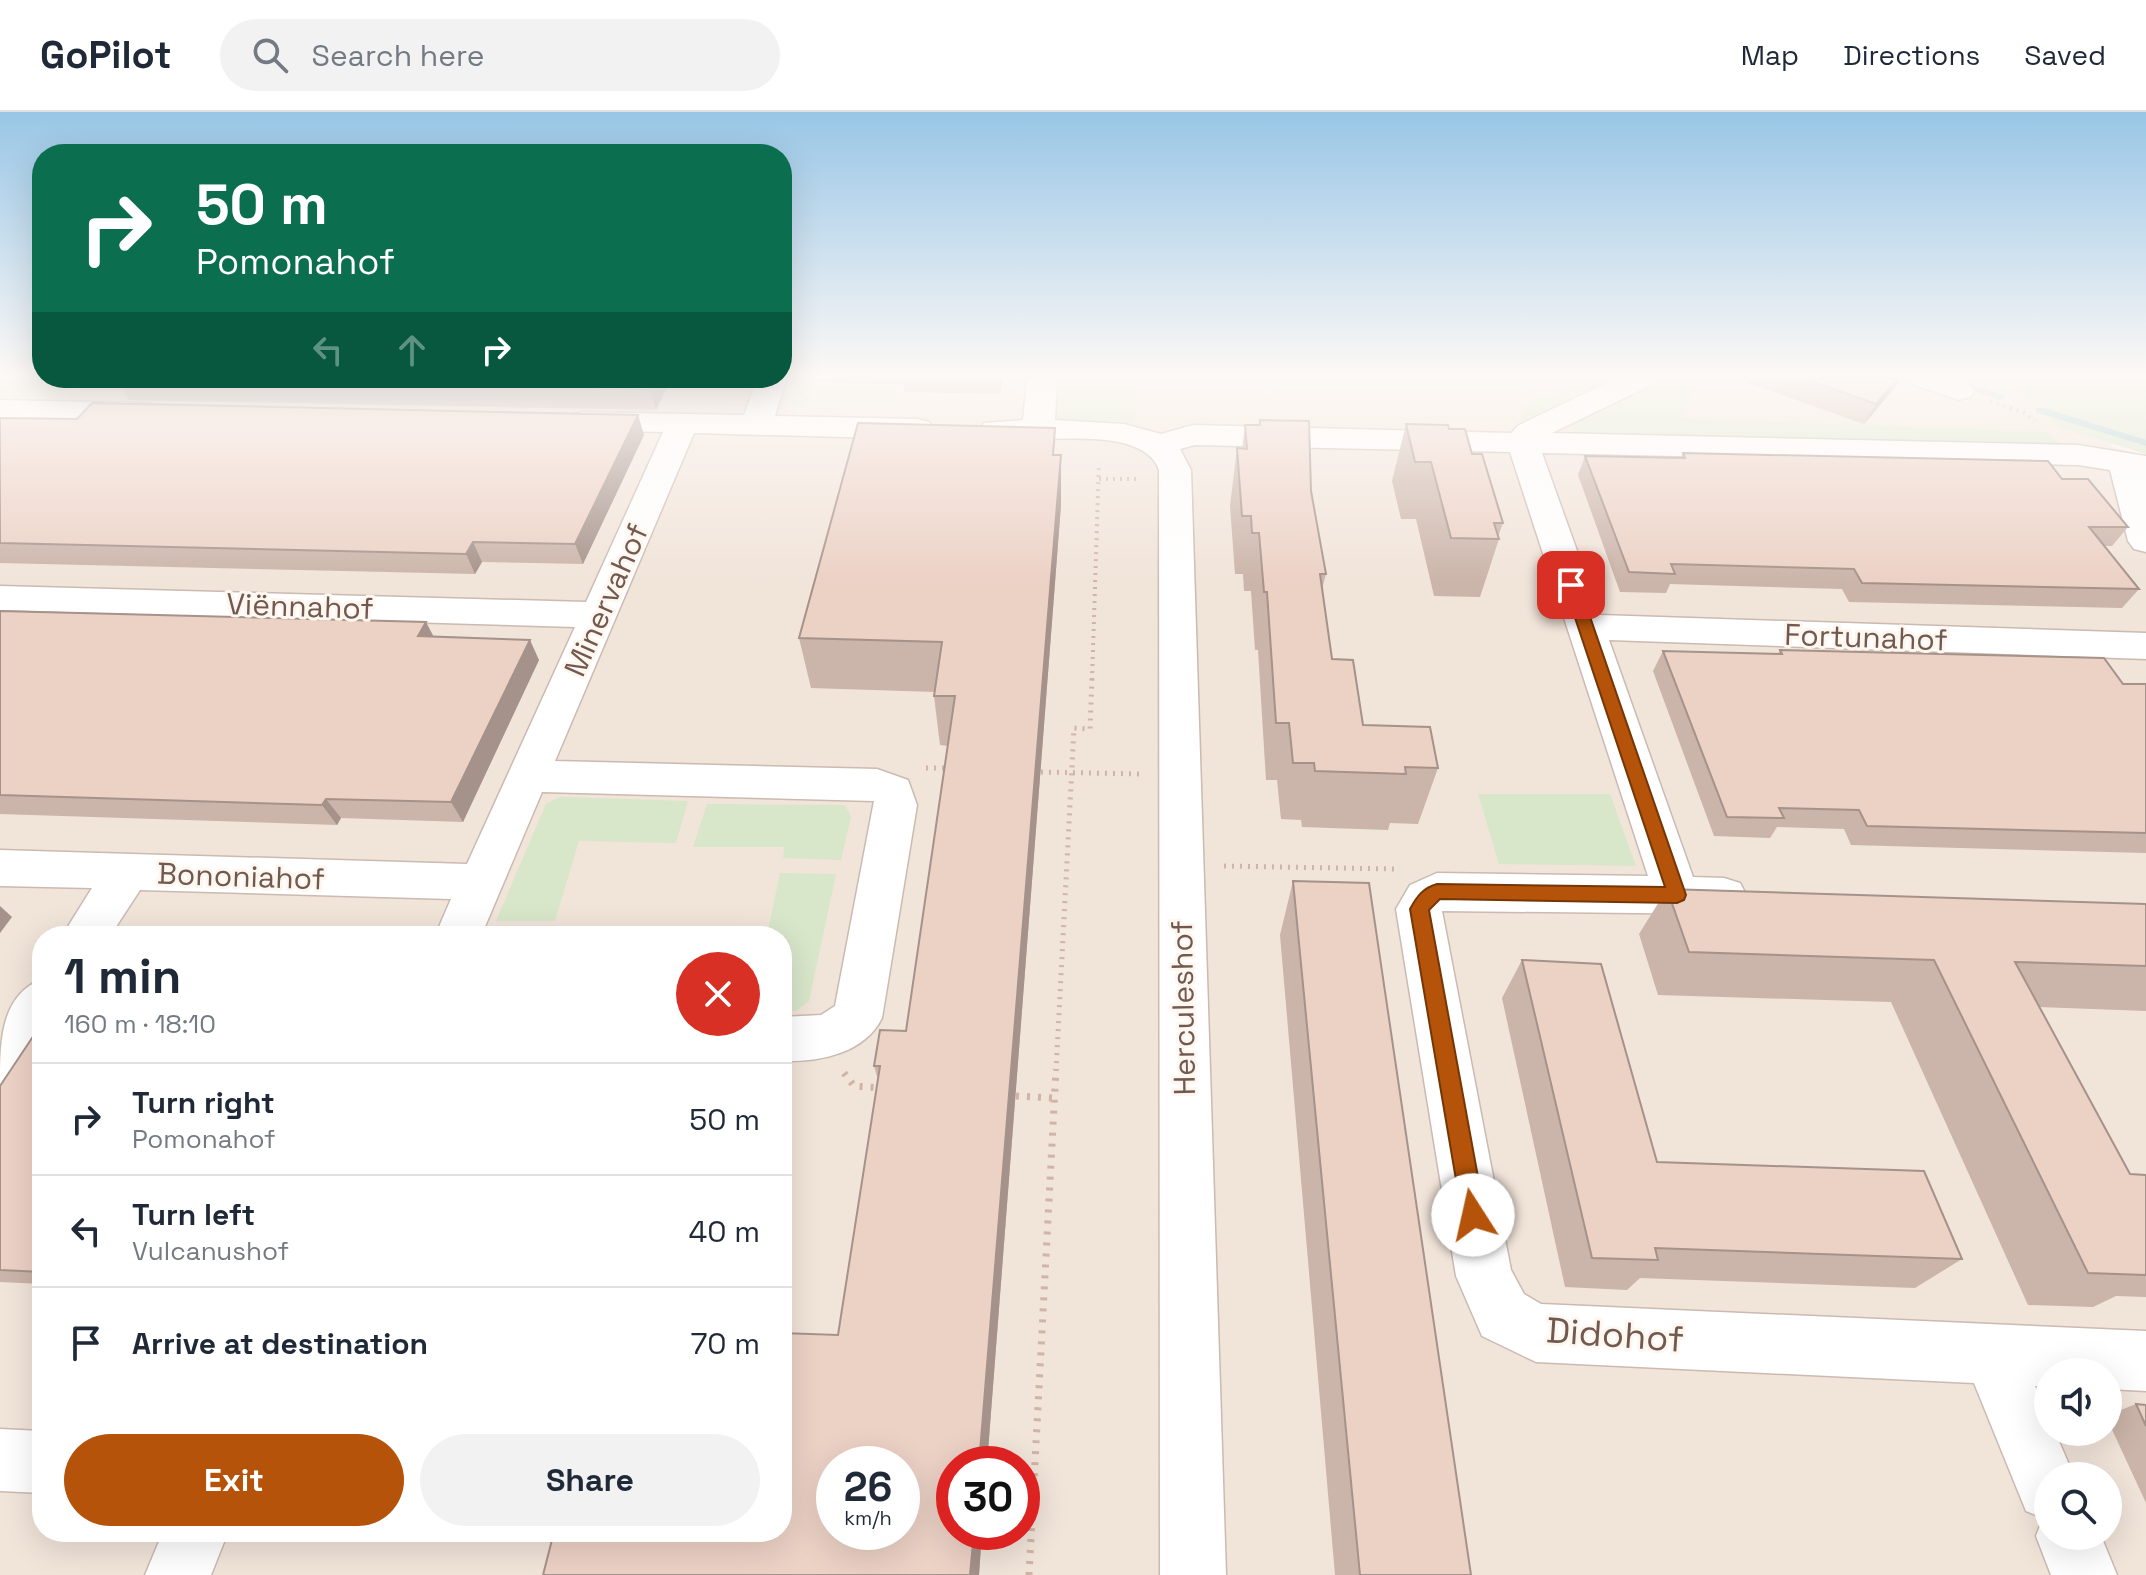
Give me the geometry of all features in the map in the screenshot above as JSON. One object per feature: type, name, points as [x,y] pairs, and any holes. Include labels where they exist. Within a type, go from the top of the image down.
[{"type":"street","name":"Minervahof","points":[[462,926],[673,446]]},
{"type":"street","name":"Herculeshof","points":[[1160,446],[1175,470],[1193,1575]]},
{"type":"street","points":[[1524,446],[1677,895]]},
{"type":"street","points":[[1755,446],[2078,455],[2135,464],[2146,541]]},
{"type":"street","name":"Viënnahof","points":[[0,598],[599,615]]},
{"type":"street","name":"Fortunahof","points":[[1586,627],[2146,646]]},
{"type":"street","points":[[528,776],[877,785],[893,791],[896,805],[857,1018],[840,1032],[817,1040],[792,1039]]},
{"type":"street","name":"Bononiahof","points":[[0,868],[481,882]]},
{"type":"street","points":[[92,926],[127,873]]},
{"type":"street","points":[[1428,900],[1677,895],[1771,898]]},
{"type":"street","name":"Didohof","points":[[1428,900],[1484,1276],[1503,1315],[1536,1333],[2146,1361]]},
{"type":"street","points":[[0,1062],[32,1015]]},
{"type":"street","points":[[1992,1355],[2037,1462]]},
{"type":"street","points":[[0,1460],[32,1462]]},
{"type":"street","points":[[178,1575],[192,1542]]},
{"type":"street","points":[[2074,1550],[2084,1575]]},
{"type":"path","points":[[1029,1575],[1071,773],[1074,728],[1090,729],[1099,463],[1041,462],[1041,446]]},
{"type":"path","points":[[1041,772],[1125,774]]},
{"type":"path","points":[[1180,865],[1399,869],[1428,900]]},
{"type":"path","points":[[1016,1096],[1054,1098]]},
{"type":"shaded area","points":[[0,446],[2111,446],[2146,457],[2146,1575],[0,1575]]},
{"type":"green space","points":[[1902,446],[2062,446],[2067,451]]},
{"type":"green space","points":[[2121,446],[2146,446],[2146,454]]},
{"type":"green space","points":[[1478,794],[1610,794],[1636,866],[1499,864]]},
{"type":"green space","points":[[560,797],[688,801],[676,843],[579,841],[555,921],[496,921],[546,804]]},
{"type":"green space","points":[[707,804],[845,805],[851,817],[841,860],[783,858],[784,847],[693,847]]},
{"type":"green space","points":[[780,873],[836,874],[809,1001],[796,1011],[792,1011],[792,926],[769,926]]},
{"type":"building","points":[[0,446],[623,446],[575,544],[473,542],[466,554],[0,543]]},
{"type":"building","points":[[852,446],[1054,446],[1053,455],[1061,455],[980,1446],[936,1446],[936,1550],[972,1550],[970,1575],[543,1575],[551,1542],[792,1542],[792,1333],[838,1335],[880,1066],[874,1066],[880,1030],[906,1031],[955,696],[934,696],[942,642],[799,638]]},
{"type":"building","points":[[1247,446],[1310,446],[1311,491],[1326,574],[1320,574],[1332,659],[1353,660],[1363,725],[1430,727],[1438,768],[1405,767],[1406,774],[1315,771],[1314,763],[1293,763],[1289,723],[1276,723],[1267,592],[1264,592],[1259,533],[1252,533],[1251,516],[1242,516],[1237,448],[1247,449]]},
{"type":"building","points":[[1411,446],[1470,446],[1472,454],[1482,454],[1503,523],[1494,523],[1499,539],[1451,538],[1431,462],[1415,462]]},
{"type":"building","points":[[1683,453],[2048,461],[2062,479],[2088,479],[2128,527],[2089,527],[2139,589],[1862,583],[1854,569],[1671,564],[1675,574],[1629,572],[1585,456],[1685,458]]},
{"type":"building","points":[[0,611],[426,622],[418,636],[530,640],[451,802],[326,799],[322,805],[0,795]]},
{"type":"building","points":[[1780,650],[2104,658],[2123,684],[2146,684],[2146,833],[1867,826],[1859,810],[1779,808],[1784,818],[1727,817],[1663,651],[1782,654]]},
{"type":"building","points":[[1293,881],[1369,883],[1471,1575],[1360,1575]]},
{"type":"building","points":[[1667,889],[2146,904],[2146,966],[2015,962],[2130,1174],[2146,1175],[2146,1275],[2088,1273],[1934,960],[1689,952]]},
{"type":"building","points":[[1522,960],[1601,964],[1657,1162],[1924,1171],[1962,1259],[1655,1248],[1658,1260],[1592,1258]]},
{"type":"building","points":[[32,1038],[32,1272],[0,1270],[0,1086]]},
{"type":"building","points":[[2136,1404],[2146,1405],[2146,1426]]},
{"type":"route","points":[[1473,1215],[1419,909],[1426,898],[1437,891],[1677,895],[1571,585]]}]
